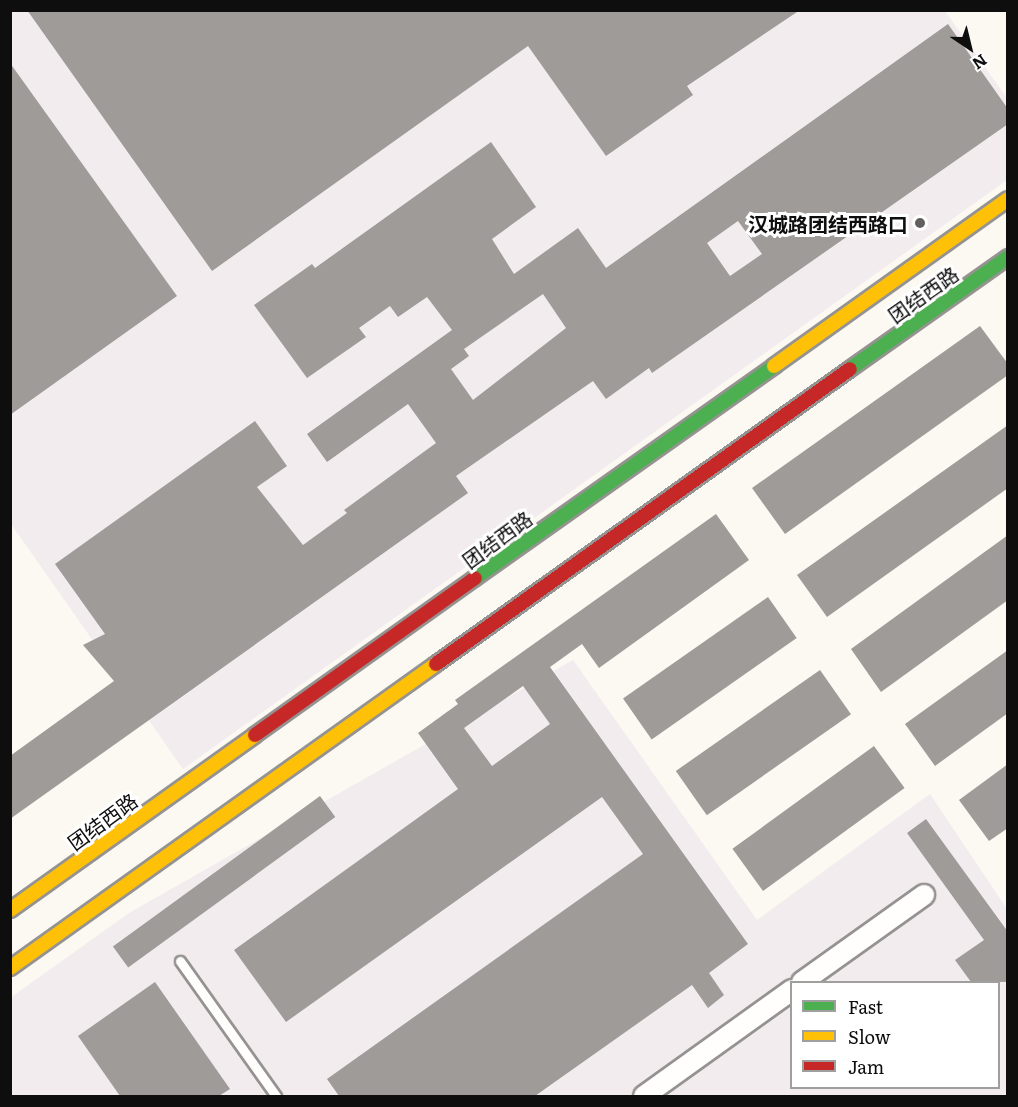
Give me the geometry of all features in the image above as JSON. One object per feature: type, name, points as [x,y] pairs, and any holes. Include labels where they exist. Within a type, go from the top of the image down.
[{"type":"street","name":"团结西路","points":[[10,910],[1008,199]]},
{"type":"street","name":"团结西路","points":[[10,968],[1008,257]]},
{"type":"street","points":[[803,981],[924,895]]},
{"type":"street","points":[[644,1096],[790,991]]},
{"type":"lane","points":[[180,962],[276,1096]]},
{"type":"shaded area","points":[[10,11],[945,11],[1007,98],[1007,180],[183,769],[11,524]]},
{"type":"shaded area","points":[[573,660],[757,920],[930,794],[1007,909],[1007,1096],[11,1096],[10,998],[129,913]]},
{"type":"building","points":[[27,10],[800,10],[687,86],[693,95],[606,156],[528,46],[212,271]]},
{"type":"building","points":[[948,24],[1008,109],[1008,124],[652,373],[649,368],[606,399],[593,381],[456,476],[468,493],[10,819],[10,756],[114,681],[83,645],[105,634],[55,564],[255,421],[287,466],[257,487],[303,545],[347,513],[344,510],[436,443],[408,404],[327,462],[307,434],[452,330],[427,297],[398,317],[390,306],[359,328],[366,337],[307,378],[254,305],[312,264],[315,268],[491,142],[536,207],[492,239],[514,274],[578,228],[606,268]],"holes":[[[738,221],[762,254],[730,276],[707,243]],[[543,294],[566,328],[473,400],[451,369],[469,356],[464,349]]]},
{"type":"building","points":[[10,63],[177,296],[10,415]]},
{"type":"building","points":[[980,326],[1008,364],[1008,375],[785,534],[752,488]]},
{"type":"building","points":[[1008,425],[1008,488],[827,617],[797,575]]},
{"type":"building","points":[[716,514],[749,560],[599,668],[582,644],[550,667],[748,944],[709,973],[724,995],[708,1008],[692,985],[535,1096],[339,1096],[327,1079],[643,854],[602,797],[286,1022],[234,950],[458,789],[418,733],[458,704],[455,700]],"holes":[[[523,686],[550,724],[492,766],[464,728]]]},
{"type":"building","points":[[1008,535],[1008,600],[881,692],[851,649]]},
{"type":"building","points":[[768,597],[797,638],[652,739],[623,699]]},
{"type":"building","points":[[1008,650],[1008,713],[935,766],[905,724]]},
{"type":"building","points":[[820,670],[851,714],[707,815],[676,771]]},
{"type":"building","points":[[874,746],[905,788],[763,891],[732,849]]},
{"type":"building","points":[[1008,764],[1008,828],[989,841],[959,800]]},
{"type":"building","points":[[320,796],[335,817],[128,968],[113,946]]},
{"type":"building","points":[[926,819],[1008,932],[1008,982],[970,981],[955,960],[984,940],[907,833]]},
{"type":"building","points":[[155,982],[230,1089],[219,1096],[120,1096],[78,1036]]},
{"type":"traffic: fast","points":[[850,369],[1008,257]]},
{"type":"traffic: fast","points":[[475,578],[774,366]]},
{"type":"traffic: slow","points":[[774,366],[1008,199]]},
{"type":"traffic: slow","points":[[10,968],[436,664]]},
{"type":"traffic: slow","points":[[10,910],[255,735]]},
{"type":"traffic: jam","points":[[436,664],[850,369]]},
{"type":"traffic: jam","points":[[255,735],[475,578]]},
{"type":"place","name":"汉城路团结西路口","points":[[920,223]]}]
